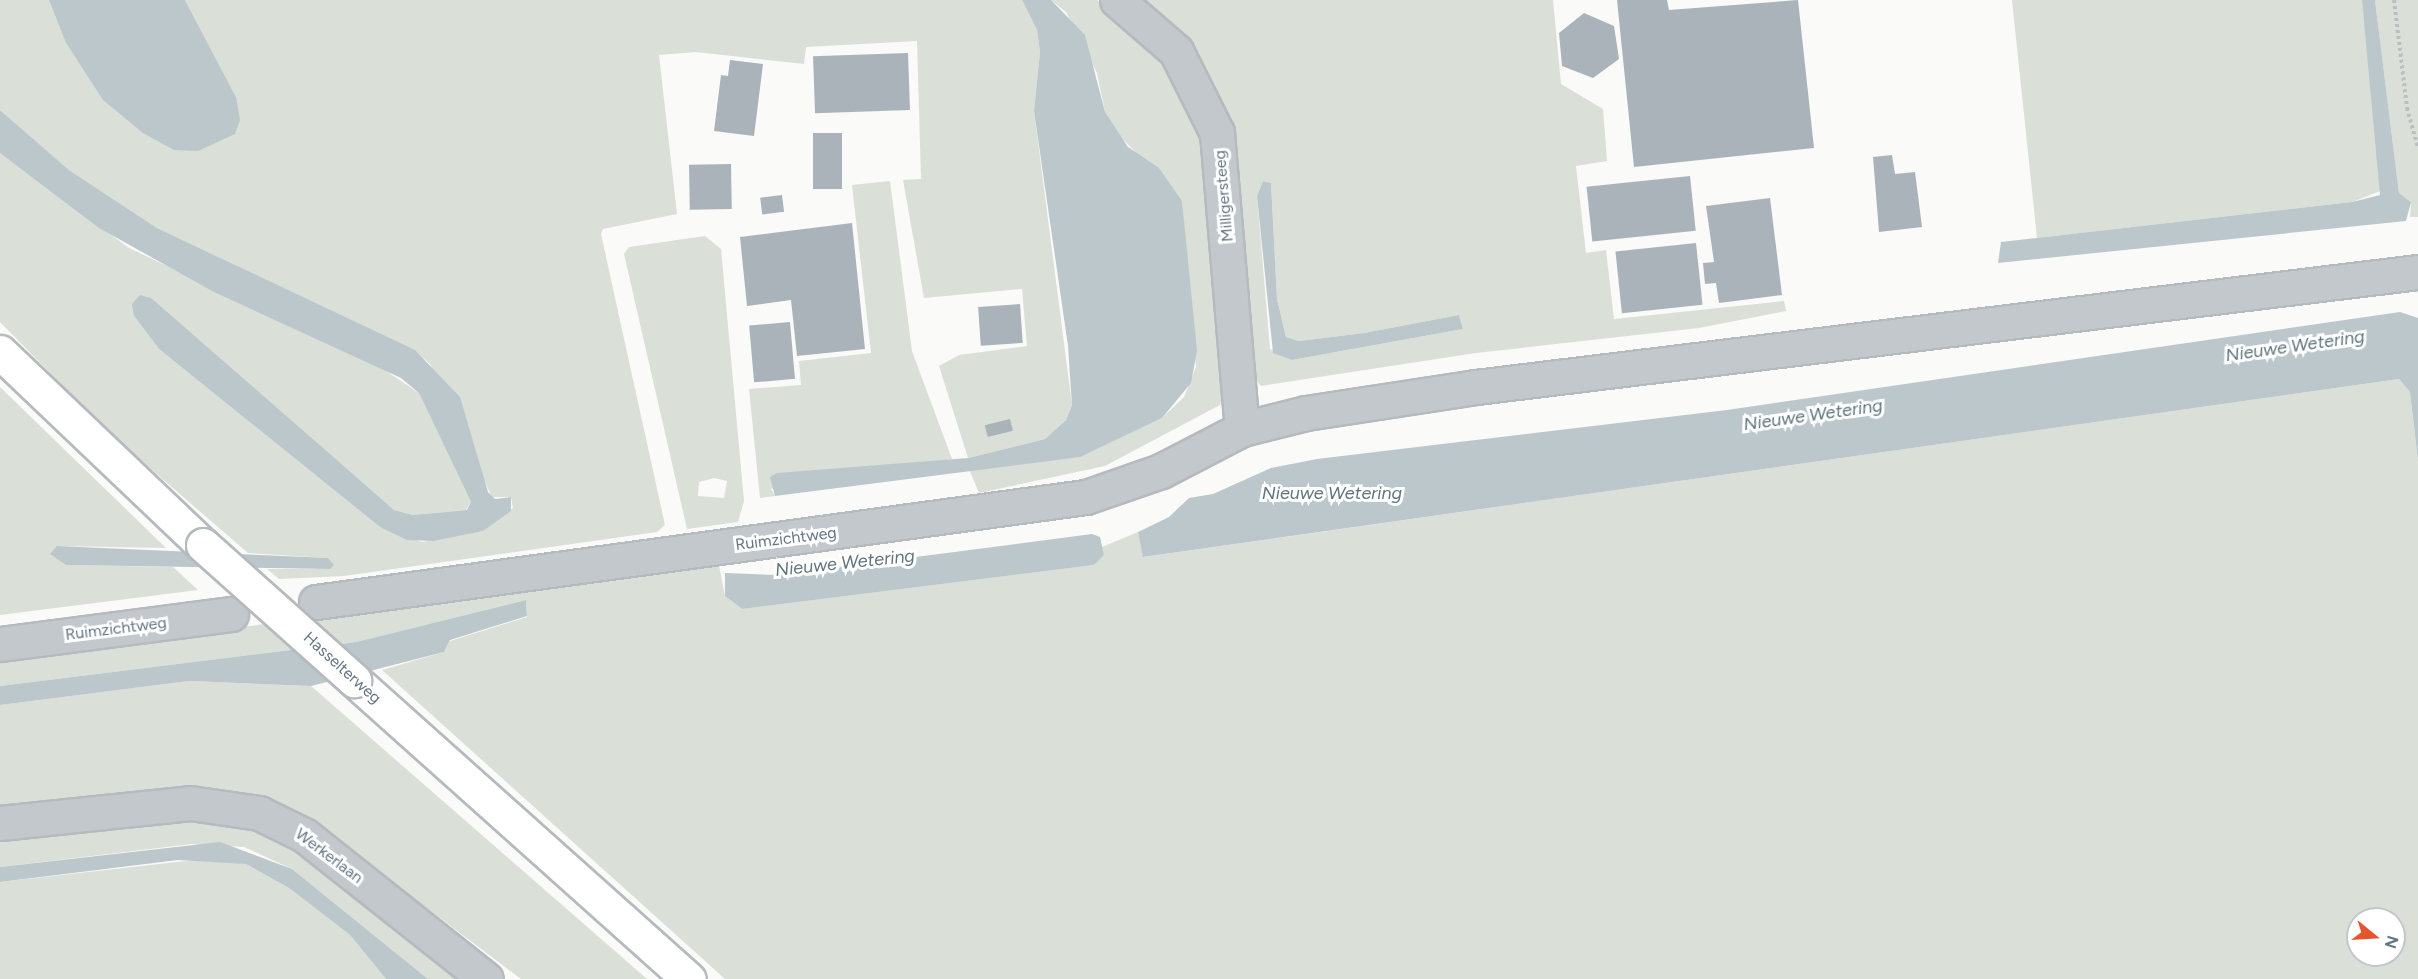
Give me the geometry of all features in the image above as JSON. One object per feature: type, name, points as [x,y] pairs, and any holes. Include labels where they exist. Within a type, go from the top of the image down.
[{"type":"main road","name":"Hasselterweg","points":[[0,352],[203,545],[689,979]]},
{"type":"street","name":"Milligersteeg","points":[[1117,0],[1176,51],[1217,133],[1242,429]]},
{"type":"street","points":[[1242,429],[1306,413],[1476,387],[2418,272]]},
{"type":"street","name":"Ruimzichtweg","points":[[316,602],[1086,497],[1161,471],[1242,429]]},
{"type":"street","name":"Ruimzichtweg","points":[[0,644],[231,614]]},
{"type":"street","name":"Werkerlaan","points":[[0,822],[190,803],[259,813],[304,835],[486,979]]},
{"type":"path","points":[[2394,0],[2407,108],[2418,148]]},
{"type":"shaded area","points":[[0,0],[49,0],[65,41],[236,97],[185,0],[1022,0],[1037,30],[1040,52],[1034,111],[1072,405],[1066,420],[1045,439],[968,458],[939,366],[959,355],[1027,346],[1022,289],[924,298],[903,180],[921,179],[917,41],[806,47],[804,64],[695,52],[659,55],[677,214],[603,229],[601,234],[665,525],[657,532],[344,576],[279,579],[267,569],[330,569],[328,558],[248,553],[107,431],[0,322],[0,153],[129,248],[377,365],[419,393],[471,502],[466,510],[413,515],[394,510],[284,416],[134,316],[159,349],[380,527],[422,542],[483,531],[513,508],[511,497],[492,497],[430,364],[414,350],[157,228],[69,170],[0,110]]},
{"type":"shaded area","points":[[1051,0],[1097,0],[1143,31],[1168,58],[1207,136],[1224,389],[1220,405],[1105,466],[979,493],[969,469],[1079,457],[1162,418],[1184,397],[1196,367],[1182,201],[1119,135],[1105,112],[1097,73],[1066,12]]},
{"type":"shaded area","points":[[1136,0],[1553,0],[1561,84],[1603,109],[1607,161],[1576,166],[1586,253],[1606,250],[1614,319],[1784,301],[1786,311],[1699,328],[1476,353],[1261,386],[1252,375],[1234,167]],"holes":[[[1263,181],[1271,183],[1277,299],[1286,337],[1299,341],[1364,333],[1459,315],[1463,329],[1292,360],[1270,349],[1257,196]]]},
{"type":"shaded area","points":[[2012,0],[2362,0],[2383,190],[2352,202],[2037,238]]},
{"type":"shaded area","points":[[2375,0],[2418,0],[2418,217],[2410,217],[2411,202],[2399,193]]},
{"type":"shaded area","points":[[890,181],[912,351],[952,459],[771,489],[775,496],[760,498],[749,389],[801,385],[799,361],[871,353],[852,185]]},
{"type":"shaded area","points":[[705,236],[721,249],[744,501],[738,522],[687,529],[624,254],[629,247]],"holes":[[[714,478],[727,481],[724,498],[698,496],[699,482]]]},
{"type":"shaded area","points":[[2399,379],[2410,392],[2418,461],[2418,979],[725,979],[382,670],[444,652],[450,641],[527,617],[526,600],[356,642],[0,686],[0,663],[414,602],[719,565],[725,596],[742,609],[1094,565],[1104,555],[1102,547],[1138,532],[1144,557]]},
{"type":"shaded area","points":[[0,387],[166,548],[57,546],[66,565],[173,567],[198,590],[0,615]]},
{"type":"shaded area","points":[[189,681],[311,686],[647,979],[521,979],[326,832],[258,796],[225,792],[0,807],[0,705]]},
{"type":"shaded area","points":[[194,818],[246,824],[289,842],[465,979],[428,979],[292,869],[244,847],[192,844],[0,867],[0,838]]},
{"type":"shaded area","points":[[212,858],[246,864],[289,888],[350,935],[386,979],[0,979],[0,882]]},
{"type":"water","points":[[49,0],[185,0],[236,97],[240,120],[235,134],[198,151],[174,150],[143,133],[103,100],[65,41]]},
{"type":"water","points":[[1022,0],[1051,0],[1085,35],[1105,112],[1128,147],[1159,168],[1182,201],[1197,351],[1191,383],[1162,418],[1080,457],[775,496],[770,477],[777,473],[968,458],[1045,439],[1066,420],[1072,405],[1068,346],[1034,111],[1040,52],[1037,30]]},
{"type":"water","points":[[2362,0],[2375,0],[2399,193],[2411,202],[2406,221],[1998,263],[2001,242],[2352,202],[2380,195]]},
{"type":"water","points":[[0,110],[69,170],[157,228],[415,350],[460,397],[488,492],[495,499],[511,497],[511,511],[483,531],[433,541],[407,540],[380,527],[159,349],[134,316],[132,304],[140,295],[151,298],[394,510],[413,515],[467,510],[471,502],[419,393],[401,378],[214,292],[99,228],[0,153]]},
{"type":"water","points":[[1263,181],[1271,183],[1277,299],[1286,337],[1299,341],[1364,333],[1459,315],[1463,329],[1292,360],[1273,353],[1257,196]]},
{"type":"water","name":"Nieuwe Wetering","points":[[2400,312],[2418,318],[2418,461],[2410,392],[2399,379],[1143,557],[1138,532],[1169,517],[1189,498],[1213,494],[1271,468],[1317,459],[1727,410]]},
{"type":"water","points":[[1092,534],[1100,537],[1104,555],[1094,565],[742,609],[725,596],[725,573],[777,575]]},
{"type":"water","points":[[57,546],[328,558],[334,565],[330,569],[66,565],[50,554]]},
{"type":"water","points":[[526,600],[527,616],[450,640],[444,652],[311,686],[189,681],[0,705],[0,686],[356,642]]},
{"type":"water","points":[[220,842],[292,869],[428,979],[386,979],[350,935],[289,888],[246,864],[178,860],[0,882],[0,867]]},
{"type":"building","points":[[1617,0],[1667,0],[1669,10],[1798,0],[1814,148],[1634,167]]},
{"type":"building","points":[[1584,13],[1614,26],[1619,59],[1593,78],[1562,66],[1559,33]]},
{"type":"building","points":[[908,53],[910,110],[815,113],[813,56]]},
{"type":"building","points":[[730,60],[763,64],[754,136],[714,131],[721,75],[728,76]]},
{"type":"building","points":[[813,133],[842,133],[842,189],[813,189]]},
{"type":"building","points":[[1892,155],[1895,174],[1915,172],[1922,227],[1879,232],[1873,157]]},
{"type":"building","points":[[731,164],[732,209],[690,210],[689,165]]},
{"type":"building","points":[[1690,176],[1696,231],[1592,242],[1587,187]]},
{"type":"building","points":[[782,195],[784,212],[762,215],[760,198]]},
{"type":"building","points":[[1770,198],[1782,295],[1719,303],[1716,283],[1705,284],[1703,263],[1714,262],[1706,206]]},
{"type":"building","points":[[852,223],[865,349],[797,356],[791,300],[747,306],[740,237]]},
{"type":"building","points":[[1696,243],[1702,305],[1622,313],[1615,251]]},
{"type":"building","points":[[1020,304],[1023,343],[981,346],[978,307]]},
{"type":"building","points":[[790,322],[795,379],[754,382],[749,326]]},
{"type":"building","points":[[1010,419],[1013,431],[988,437],[985,425]]}]
